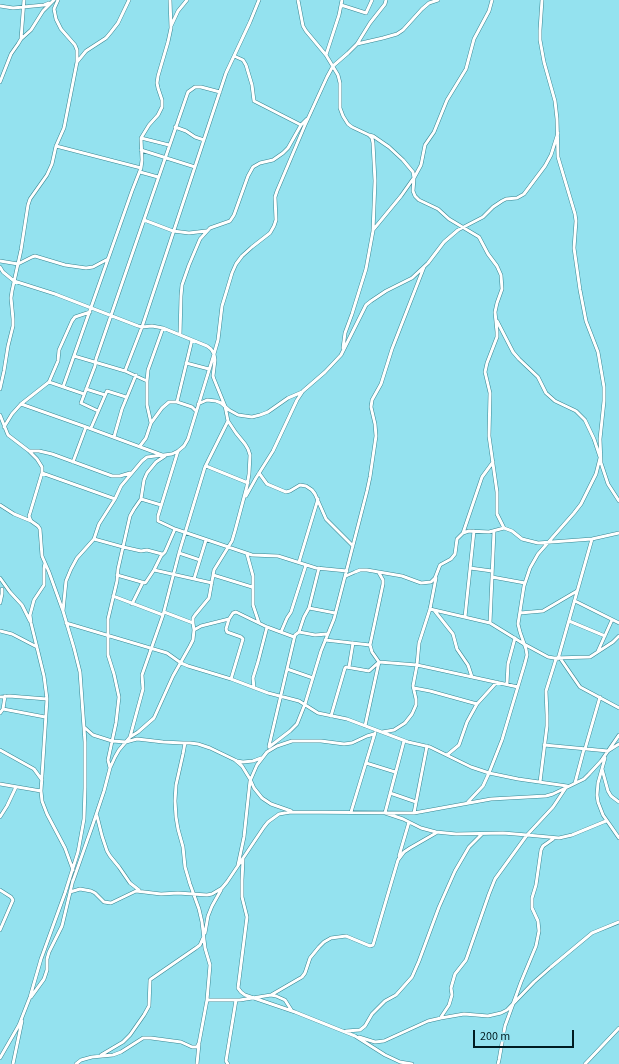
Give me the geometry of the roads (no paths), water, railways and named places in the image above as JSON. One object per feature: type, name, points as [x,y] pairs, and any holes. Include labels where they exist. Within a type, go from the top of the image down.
[{"type":"street","points":[[21,39],[24,0]]},
{"type":"street","points":[[0,389],[13,326],[14,319],[11,298],[21,250],[28,205],[30,199],[52,164],[56,146],[64,128],[77,62],[77,50],[75,45],[61,30],[56,19],[54,10],[58,0]]},
{"type":"street","points":[[77,62],[86,51],[106,38],[118,23],[129,0]]},
{"type":"street","points":[[63,387],[141,170],[141,138],[162,107],[162,100],[157,84],[168,42],[170,28],[170,0]]},
{"type":"street","points":[[170,28],[178,11],[187,0]]},
{"type":"street","points":[[125,371],[142,327],[226,73],[259,0]]},
{"type":"street","points":[[298,0],[303,26],[326,55],[338,75],[340,83],[340,108],[348,124],[373,136],[389,147],[403,160],[413,172],[413,191],[415,196],[419,200],[438,209],[449,219],[478,237],[497,266],[501,275],[502,289],[495,312],[497,337],[485,372],[490,393],[490,436],[497,492],[497,514],[504,528]]},
{"type":"street","points":[[326,55],[339,15],[342,0]]},
{"type":"street","points":[[341,5],[366,13],[372,0]]},
{"type":"street","points":[[63,611],[66,581],[71,569],[77,558],[94,539],[99,524],[115,499],[121,486],[147,457],[172,454],[184,446],[188,439],[218,340],[222,306],[236,264],[242,256],[270,233],[274,226],[276,220],[275,197],[277,191],[308,118],[333,66],[357,44],[370,23],[385,4],[386,0]]},
{"type":"street","points":[[357,44],[397,34],[403,30],[429,3],[438,0]]},
{"type":"street","points":[[373,230],[414,178],[420,165],[425,145],[434,132],[447,100],[466,69],[474,39],[489,11],[492,0]]},
{"type":"street","points":[[542,0],[540,40],[544,62],[555,101],[558,133],[558,157],[575,214],[575,255],[583,307],[586,321],[598,352],[604,387],[600,439],[602,464]]},
{"type":"street","points":[[0,6],[13,8],[24,7],[44,5],[53,1]]},
{"type":"street","points":[[0,82],[11,54],[21,39],[31,30],[43,11],[53,1]]},
{"type":"street","points":[[234,56],[243,60],[246,65],[252,85],[254,101],[302,124]]},
{"type":"street","points":[[98,411],[81,404],[188,92],[201,86],[220,92]]},
{"type":"street","points":[[180,335],[182,285],[200,239],[210,228],[230,221],[253,167],[260,162],[272,160],[283,154],[302,124],[308,118]]},
{"type":"street","points":[[175,127],[204,140]]},
{"type":"street","points":[[242,507],[249,490],[273,451],[297,400],[303,391],[325,372],[341,355],[363,311],[371,301],[386,291],[412,278],[424,267],[450,236],[462,227],[483,217],[502,200],[517,198],[524,194],[548,161],[558,133]]},
{"type":"street","points":[[343,350],[345,333],[366,269],[373,230],[375,188],[374,160],[372,138],[369,135]]},
{"type":"street","points":[[141,138],[169,145]]},
{"type":"street","points":[[56,146],[141,170],[158,177]]},
{"type":"street","points":[[141,150],[195,167]]},
{"type":"street","points":[[144,220],[173,231],[189,233],[206,231]]},
{"type":"street","points":[[0,261],[18,264],[35,256],[66,265],[86,268],[93,267],[108,259]]},
{"type":"street","points":[[0,267],[6,275],[14,281],[55,294],[138,326],[163,328],[211,349],[214,354],[214,379],[225,406],[228,421],[248,449],[250,462],[248,483],[235,531],[228,547],[216,567],[209,598],[195,615],[192,623],[194,630],[190,646],[173,676],[154,718],[130,737],[119,750],[110,768],[97,814],[73,881],[62,926],[49,952],[47,959],[47,970],[44,979],[30,998]]},
{"type":"street","points":[[269,747],[297,724],[305,704],[327,634],[336,613],[367,491],[375,445],[376,430],[371,407],[372,400],[381,384],[392,349],[424,267]]},
{"type":"street","points":[[4,427],[12,414],[21,404],[49,382],[58,361],[59,350],[72,320],[75,317],[90,312]]},
{"type":"street","points":[[496,318],[513,352],[518,359],[538,377],[546,393],[555,401],[576,411],[585,420],[594,439],[608,484],[619,501]]},
{"type":"street","points":[[151,423],[147,405],[148,370],[163,328]]},
{"type":"street","points":[[177,402],[192,340]]},
{"type":"street","points":[[74,356],[125,371],[147,381]]},
{"type":"street","points":[[186,363],[210,369]]},
{"type":"street","points":[[114,436],[126,397],[136,375]]},
{"type":"street","points":[[49,382],[84,394]]},
{"type":"street","points":[[86,389],[105,395]]},
{"type":"street","points":[[91,428],[108,391],[126,397]]},
{"type":"street","points":[[198,404],[211,400],[216,401],[233,412],[252,417],[268,412],[288,398],[303,391]]},
{"type":"street","points":[[140,446],[146,438],[151,423],[162,408],[169,402],[177,402],[192,407],[196,411]]},
{"type":"street","points":[[21,404],[164,455]]},
{"type":"street","points":[[0,415],[8,435],[29,451],[40,463],[43,469],[29,516],[31,521]]},
{"type":"street","points":[[130,737],[143,689],[142,674],[164,614],[185,532],[206,466],[228,421]]},
{"type":"street","points":[[74,462],[86,427]]},
{"type":"street","points":[[29,451],[45,452],[112,476],[132,473]]},
{"type":"street","points":[[178,451],[161,505],[158,521],[176,529],[247,554],[257,556],[278,556],[319,568],[347,571]]},
{"type":"street","points":[[110,768],[108,760],[119,697],[108,656],[108,619],[130,516],[141,499],[144,480],[147,473],[164,455]]},
{"type":"street","points":[[468,803],[483,786],[489,773],[502,740],[527,655],[519,628],[525,583],[530,568],[538,554],[581,504],[596,474],[600,458]]},
{"type":"street","points":[[238,867],[244,836],[250,779],[257,765],[267,752],[276,746],[292,741],[321,741],[344,744],[352,743],[375,732],[399,728],[409,718],[416,705],[414,683],[420,638],[432,609],[436,576],[440,565],[455,554],[457,539],[463,533],[482,477],[493,462]]},
{"type":"street","points":[[206,466],[248,483]]},
{"type":"street","points":[[42,473],[115,499]]},
{"type":"street","points":[[259,473],[267,484],[286,492],[290,492],[300,485],[306,486],[312,490],[318,499],[326,519],[353,546]]},
{"type":"street","points":[[141,499],[161,505]]},
{"type":"street","points":[[299,562],[318,499]]},
{"type":"street","points":[[0,505],[14,514],[31,521],[40,529],[42,556],[63,611],[80,672],[84,727],[85,788],[84,819],[73,870],[41,959],[30,998],[22,1018],[0,1058]]},
{"type":"street","points":[[463,533],[474,531],[494,531],[504,528],[508,529],[522,539],[538,543],[592,539],[619,533]]},
{"type":"street","points":[[117,575],[146,582],[162,554],[165,552],[176,529]]},
{"type":"street","points":[[465,617],[474,531]]},
{"type":"street","points":[[490,623],[494,531]]},
{"type":"street","points":[[94,539],[141,551],[147,550],[162,554]]},
{"type":"street","points":[[540,782],[547,720],[546,691],[558,659],[592,539]]},
{"type":"street","points":[[194,579],[206,540]]},
{"type":"street","points":[[179,553],[200,560]]},
{"type":"street","points":[[247,554],[252,570],[253,605],[259,623]]},
{"type":"street","points":[[45,563],[44,585],[34,600],[30,615],[44,676],[47,699],[41,791],[46,814],[65,848],[73,870],[73,881]]},
{"type":"street","points":[[282,632],[291,612],[306,565]]},
{"type":"street","points":[[267,752],[294,638],[299,632],[309,608],[319,568]]},
{"type":"street","points":[[470,568],[492,571]]},
{"type":"street","points":[[154,570],[212,583]]},
{"type":"street","points":[[345,577],[360,570],[402,576],[421,583],[431,582],[436,576]]},
{"type":"street","points":[[365,726],[379,662],[372,652],[370,645],[383,584],[383,580],[379,572]]},
{"type":"street","points":[[213,575],[252,587]]},
{"type":"street","points":[[492,577],[525,583]]},
{"type":"street","points":[[0,578],[22,605],[31,623]]},
{"type":"street","points":[[132,604],[142,582]]},
{"type":"street","points":[[0,603],[2,594],[1,589],[10,592]]},
{"type":"street","points":[[520,613],[543,611],[577,591]]},
{"type":"street","points":[[114,596],[132,604],[192,623]]},
{"type":"street","points":[[574,601],[619,623]]},
{"type":"street","points":[[309,608],[336,613]]},
{"type":"street","points":[[432,609],[490,623],[548,657],[558,659],[590,657],[613,642],[619,636]]},
{"type":"street","points":[[432,609],[453,634],[457,649],[468,665],[472,677]]},
{"type":"street","points":[[231,679],[243,639],[226,631],[229,619],[233,613],[236,612],[294,638]]},
{"type":"street","points":[[194,630],[201,626],[229,619]]},
{"type":"street","points":[[597,653],[612,620]]},
{"type":"street","points":[[569,621],[605,636]]},
{"type":"street","points":[[66,624],[167,653],[181,663],[268,693],[299,701],[318,713],[347,719],[365,726],[375,732]]},
{"type":"street","points":[[254,688],[253,678],[267,627]]},
{"type":"street","points":[[0,631],[12,634],[37,648]]},
{"type":"street","points":[[299,632],[315,635],[327,634]]},
{"type":"street","points":[[507,684],[508,664],[515,638]]},
{"type":"street","points":[[325,640],[370,645]]},
{"type":"street","points":[[349,667],[354,643]]},
{"type":"street","points":[[558,659],[580,687],[619,708]]},
{"type":"street","points":[[332,716],[346,667],[369,671],[379,662],[417,665],[518,687]]},
{"type":"street","points":[[287,669],[313,678]]},
{"type":"street","points":[[447,755],[459,745],[466,722],[477,704],[497,682]]},
{"type":"street","points":[[414,688],[477,704]]},
{"type":"street","points":[[0,713],[5,696]]},
{"type":"street","points":[[0,697],[9,696],[47,699]]},
{"type":"street","points":[[575,783],[600,698]]},
{"type":"street","points":[[2,709],[45,717]]},
{"type":"street","points":[[84,727],[93,735],[112,741],[126,742],[137,739],[198,744],[243,762],[262,758]]},
{"type":"street","points":[[351,812],[375,732]]},
{"type":"street","points":[[382,732],[414,744],[427,746],[471,767],[489,773],[567,787]]},
{"type":"street","points":[[98,1057],[107,1053],[123,1042],[130,1035],[144,1015],[149,1006],[150,980],[200,944],[204,938],[208,916],[222,888],[268,822],[279,814],[285,812],[414,813],[491,800],[546,796],[554,794],[584,779],[596,768],[619,735]]},
{"type":"street","points":[[385,813],[404,740]]},
{"type":"street","points":[[185,743],[176,785],[176,818],[183,847],[185,867],[199,909],[205,948],[210,965],[207,1000],[197,1064]]},
{"type":"street","points":[[619,744],[607,752],[598,783],[597,795],[600,808],[606,821],[619,838]]},
{"type":"street","points":[[544,745],[607,752]]},
{"type":"street","points":[[414,813],[427,746]]},
{"type":"street","points":[[0,750],[34,769],[42,780]]},
{"type":"street","points":[[235,760],[242,766],[254,788],[262,798],[271,804],[294,812]]},
{"type":"street","points":[[366,763],[395,772]]},
{"type":"street","points":[[602,769],[608,791],[611,796],[619,802]]},
{"type":"street","points":[[0,784],[41,791]]},
{"type":"street","points":[[0,817],[16,787]]},
{"type":"street","points":[[441,1018],[449,1005],[452,995],[451,988],[455,974],[466,960],[495,879],[527,835],[553,807],[567,787]]},
{"type":"street","points":[[390,793],[416,802]]},
{"type":"street","points":[[0,811],[7,806]]},
{"type":"street","points":[[385,813],[421,828],[436,832],[456,834],[503,833],[554,838],[572,835],[606,821]]},
{"type":"street","points":[[97,814],[107,851],[130,883],[139,891]]},
{"type":"street","points":[[207,1000],[236,1000],[271,995],[302,977],[305,973],[310,958],[324,942],[332,938],[346,936],[370,946],[373,945],[409,822]]},
{"type":"street","points":[[398,860],[404,852],[436,832]]},
{"type":"street","points":[[344,1031],[360,1030],[365,1026],[372,1014],[385,1001],[396,995],[412,977],[439,907],[459,863],[469,847],[482,834]]},
{"type":"street","points":[[498,1064],[500,1060],[505,1026],[536,946],[539,931],[538,921],[532,908],[532,903],[541,850],[543,846],[554,838]]},
{"type":"street","points":[[243,859],[242,896],[247,917],[238,988],[245,995],[252,998],[262,1000],[355,1036],[375,1042],[384,1041],[428,1021],[441,1018],[464,1014],[488,1016],[501,1013],[507,1010],[534,982],[592,933],[619,922]]},
{"type":"street","points":[[70,892],[80,889],[91,890],[104,902],[111,903],[133,892],[139,891],[161,894],[178,893],[207,895],[212,894],[222,888]]},
{"type":"street","points":[[0,890],[13,900],[0,930]]},
{"type":"street","points":[[271,995],[285,1000],[292,1011]]},
{"type":"street","points":[[228,1064],[226,1061],[236,1000]]},
{"type":"street","points":[[13,1064],[22,1018]]},
{"type":"street","points":[[585,1064],[619,1028]]},
{"type":"street","points":[[355,1036],[385,1055],[400,1062],[412,1064]]},
{"type":"street","points":[[76,1064],[81,1060],[113,1055],[121,1052],[128,1046],[143,1038],[182,1042],[192,1047],[197,1047],[199,1044]]}]
